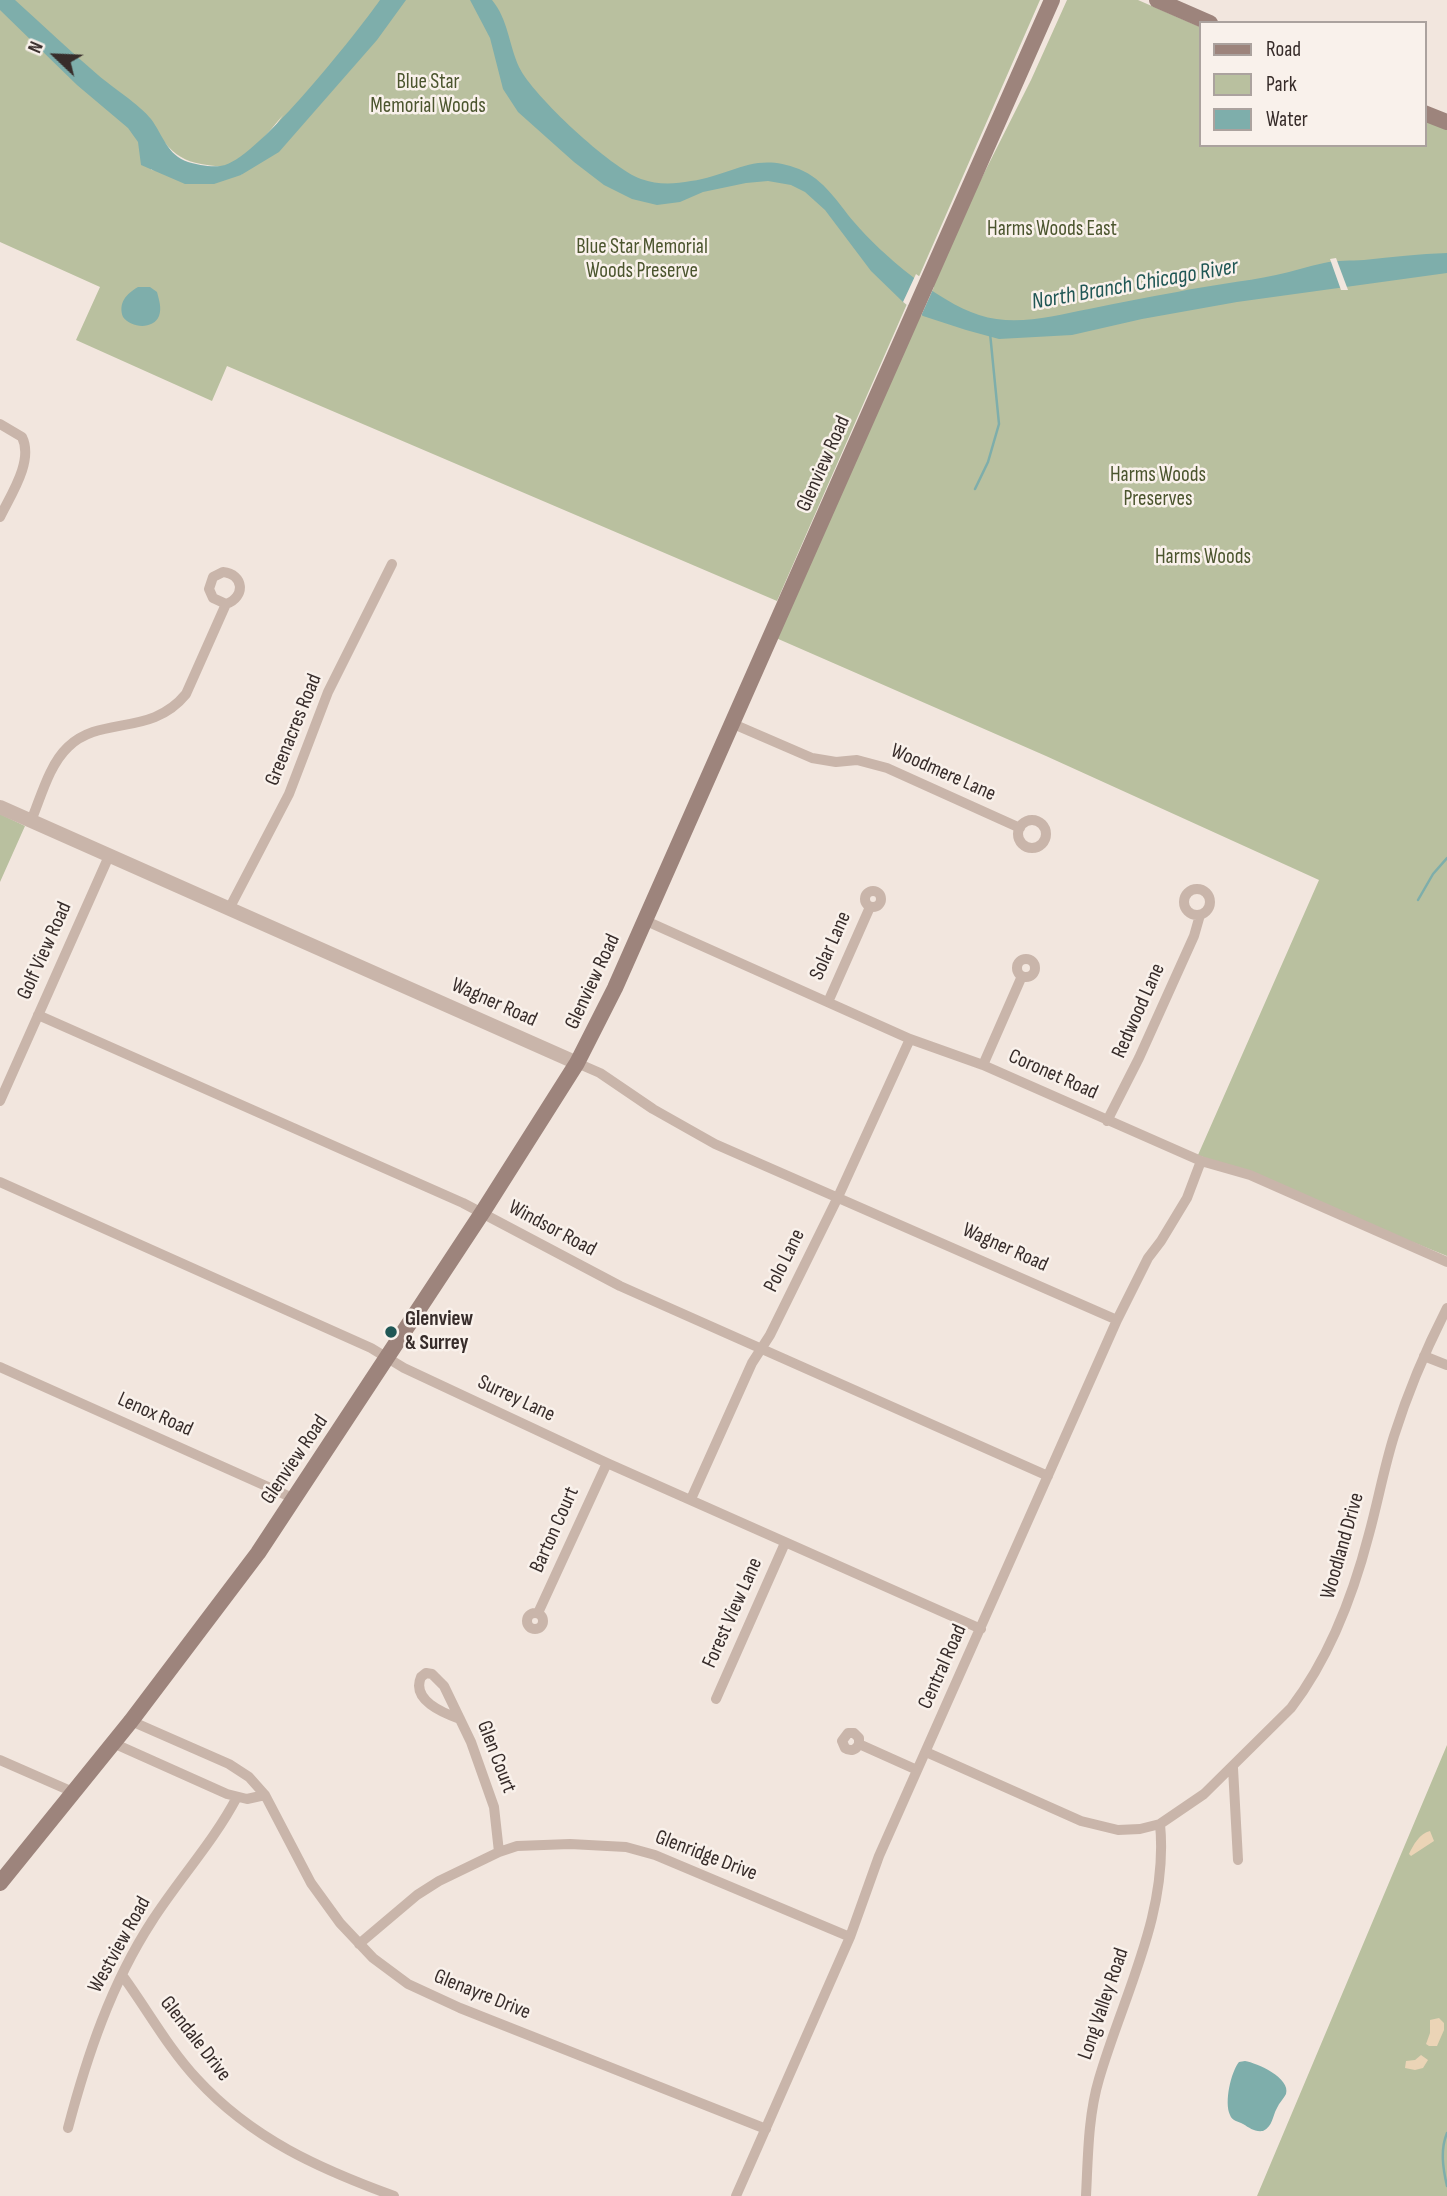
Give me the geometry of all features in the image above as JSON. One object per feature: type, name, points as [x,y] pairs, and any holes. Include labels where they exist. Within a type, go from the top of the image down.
[{"type":"main road","name":"Glenview Road","points":[[0,1883],[131,1721],[217,1609],[295,1499],[577,1063],[615,988],[1052,0]]},
{"type":"main road","points":[[1157,0],[1205,21]]},
{"type":"main road","points":[[1426,114],[1447,122]]},
{"type":"street","points":[[0,424],[22,438],[26,451],[0,517]]},
{"type":"street","name":"Greenacres Road","points":[[229,909],[289,794],[328,692],[392,564]]},
{"type":"street","points":[[31,821],[52,772],[67,747],[88,734],[153,719],[177,705],[186,694],[226,604]]},
{"type":"street","name":"Woodmere Lane","points":[[731,723],[811,758],[836,762],[857,760],[887,768],[1020,828]]},
{"type":"street","name":"Wagner Road","points":[[0,807],[600,1073],[653,1109],[715,1144],[1117,1320]]},
{"type":"street","name":"Golf View Road","points":[[0,1101],[109,856]]},
{"type":"street","name":"Solar Lane","points":[[828,1002],[870,907]]},
{"type":"street","name":"Redwood Lane","points":[[1107,1121],[1139,1058],[1194,936],[1200,915]]},
{"type":"street","name":"Coronet Road","points":[[644,920],[910,1039],[983,1065],[1201,1161],[1250,1175],[1447,1262]]},
{"type":"street","points":[[983,1065],[1022,976]]},
{"type":"street","name":"Windsor Road","points":[[38,1015],[482,1213],[597,1275],[1048,1476]]},
{"type":"street","name":"Polo Lane","points":[[691,1499],[752,1363],[762,1349],[838,1197],[910,1039]]},
{"type":"street","name":"Central Road","points":[[736,2196],[850,1937],[879,1856],[1117,1320],[1148,1258],[1175,1219],[1201,1161]]},
{"type":"street","name":"Surrey Lane","points":[[0,1182],[371,1348],[404,1368],[607,1463],[981,1629]]},
{"type":"street","name":"Woodland Drive","points":[[926,1752],[1081,1821],[1118,1830],[1160,1824],[1187,1808],[1233,1768],[1291,1708],[1334,1638],[1360,1567],[1394,1435],[1424,1356],[1447,1308]]},
{"type":"street","points":[[1424,1356],[1447,1365]]},
{"type":"street","name":"Lenox Road","points":[[0,1367],[295,1499]]},
{"type":"street","name":"Barton Court","points":[[538,1614],[607,1463]]},
{"type":"street","name":"Forest View Lane","points":[[716,1699],[785,1543]]},
{"type":"street","name":"Glen Court","points":[[460,1718],[492,1798],[499,1852]]},
{"type":"street","name":"Glenayre Drive","points":[[131,1721],[239,1769],[265,1795],[311,1883],[340,1923],[389,1971],[428,1994],[766,2129]]},
{"type":"street","points":[[113,1743],[237,1797],[256,1798],[265,1795]]},
{"type":"street","points":[[859,1744],[917,1770]]},
{"type":"street","points":[[0,1760],[72,1792]]},
{"type":"street","points":[[1233,1768],[1238,1860]]},
{"type":"street","name":"Westview Road","points":[[68,2128],[96,2036],[122,1975],[152,1921],[237,1797]]},
{"type":"street","name":"Long Valley Road","points":[[1086,2196],[1092,2115],[1099,2079],[1152,1919],[1160,1870],[1160,1824]]},
{"type":"street","name":"Glenridge Drive","points":[[359,1944],[417,1895],[439,1881],[499,1852],[517,1846],[580,1844],[626,1847],[655,1854],[850,1937]]},
{"type":"street","name":"Glendale Drive","points":[[122,1975],[196,2078],[245,2124],[312,2164],[394,2196]]},
{"type":"green space","name":"Blue Star Memorial Woods Preserve","points":[[0,0],[1040,0],[777,601],[227,366],[212,401],[76,340],[100,287],[0,242]],"holes":[[[283,115],[241,175],[151,170],[164,142],[176,154],[190,161],[219,166],[232,163],[256,145]]]},
{"type":"green space","name":"Harms Woods","points":[[1067,0],[1138,0],[1198,26],[1198,147],[1426,147],[1426,121],[1447,129],[1447,1256],[1198,1155],[1319,880],[1046,756],[776,638],[964,213],[1031,80]]},
{"type":"green space","points":[[0,814],[25,826],[0,882]]},
{"type":"green space","points":[[1447,1745],[1447,2196],[1257,2196]]},
{"type":"sand","points":[[1430,1831],[1434,1841],[1411,1856],[1409,1854],[1417,1840]]},
{"type":"sand","points":[[1439,2018],[1444,2023],[1444,2030],[1437,2046],[1429,2046],[1426,2044],[1430,2033],[1430,2020]]},
{"type":"sand","points":[[1421,2055],[1428,2060],[1423,2068],[1405,2068],[1406,2061],[1415,2060]]},
{"type":"water","points":[[0,0],[15,0],[98,75],[140,108],[151,119],[175,155],[188,162],[216,166],[225,165],[241,156],[261,140],[330,65],[380,0],[406,0],[377,40],[279,152],[241,175],[214,184],[185,184],[141,165],[138,142],[128,128],[77,85],[0,10]]},
{"type":"water","points":[[470,0],[492,0],[502,15],[519,67],[527,80],[574,130],[628,172],[647,181],[672,183],[706,178],[756,163],[769,162],[799,169],[823,185],[866,235],[895,263],[946,299],[979,315],[1006,320],[1047,317],[1282,274],[1334,261],[1447,253],[1447,273],[1237,302],[1072,335],[999,339],[966,330],[923,316],[903,302],[871,271],[825,210],[805,192],[791,185],[768,181],[746,183],[703,192],[680,202],[657,205],[632,199],[604,185],[518,112],[503,89],[490,38]]},
{"type":"water","points":[[138,287],[150,287],[157,292],[160,310],[159,316],[152,324],[136,325],[123,317],[124,299]]},
{"type":"water","points":[[1245,2061],[1272,2072],[1286,2088],[1286,2094],[1271,2124],[1263,2131],[1234,2120],[1228,2109],[1233,2073],[1239,2062]]},
{"type":"pier","points":[[1336,258],[1348,290],[1341,290],[1330,259]]},
{"type":"pier","points":[[916,274],[934,287],[921,316],[903,302]]},
{"type":"waterway","points":[[975,489],[988,462],[999,424],[990,333]]},
{"type":"waterway","points":[[1418,900],[1433,874],[1447,858]]},
{"type":"waterway","points":[[1447,2133],[1443,2153],[1447,2186]]},
{"type":"place","name":"Glenview & Surrey","points":[[391,1332]]},
{"type":"park label","name":"Blue Star Memorial Woods","points":[[428,95]]},
{"type":"park label","name":"Harms Woods East","points":[[1052,230]]},
{"type":"park label","name":"Harms Woods Preserves","points":[[1158,488]]},
{"type":"water label","name":"North Branch Chicago River","points":[[1135,285]]}]
